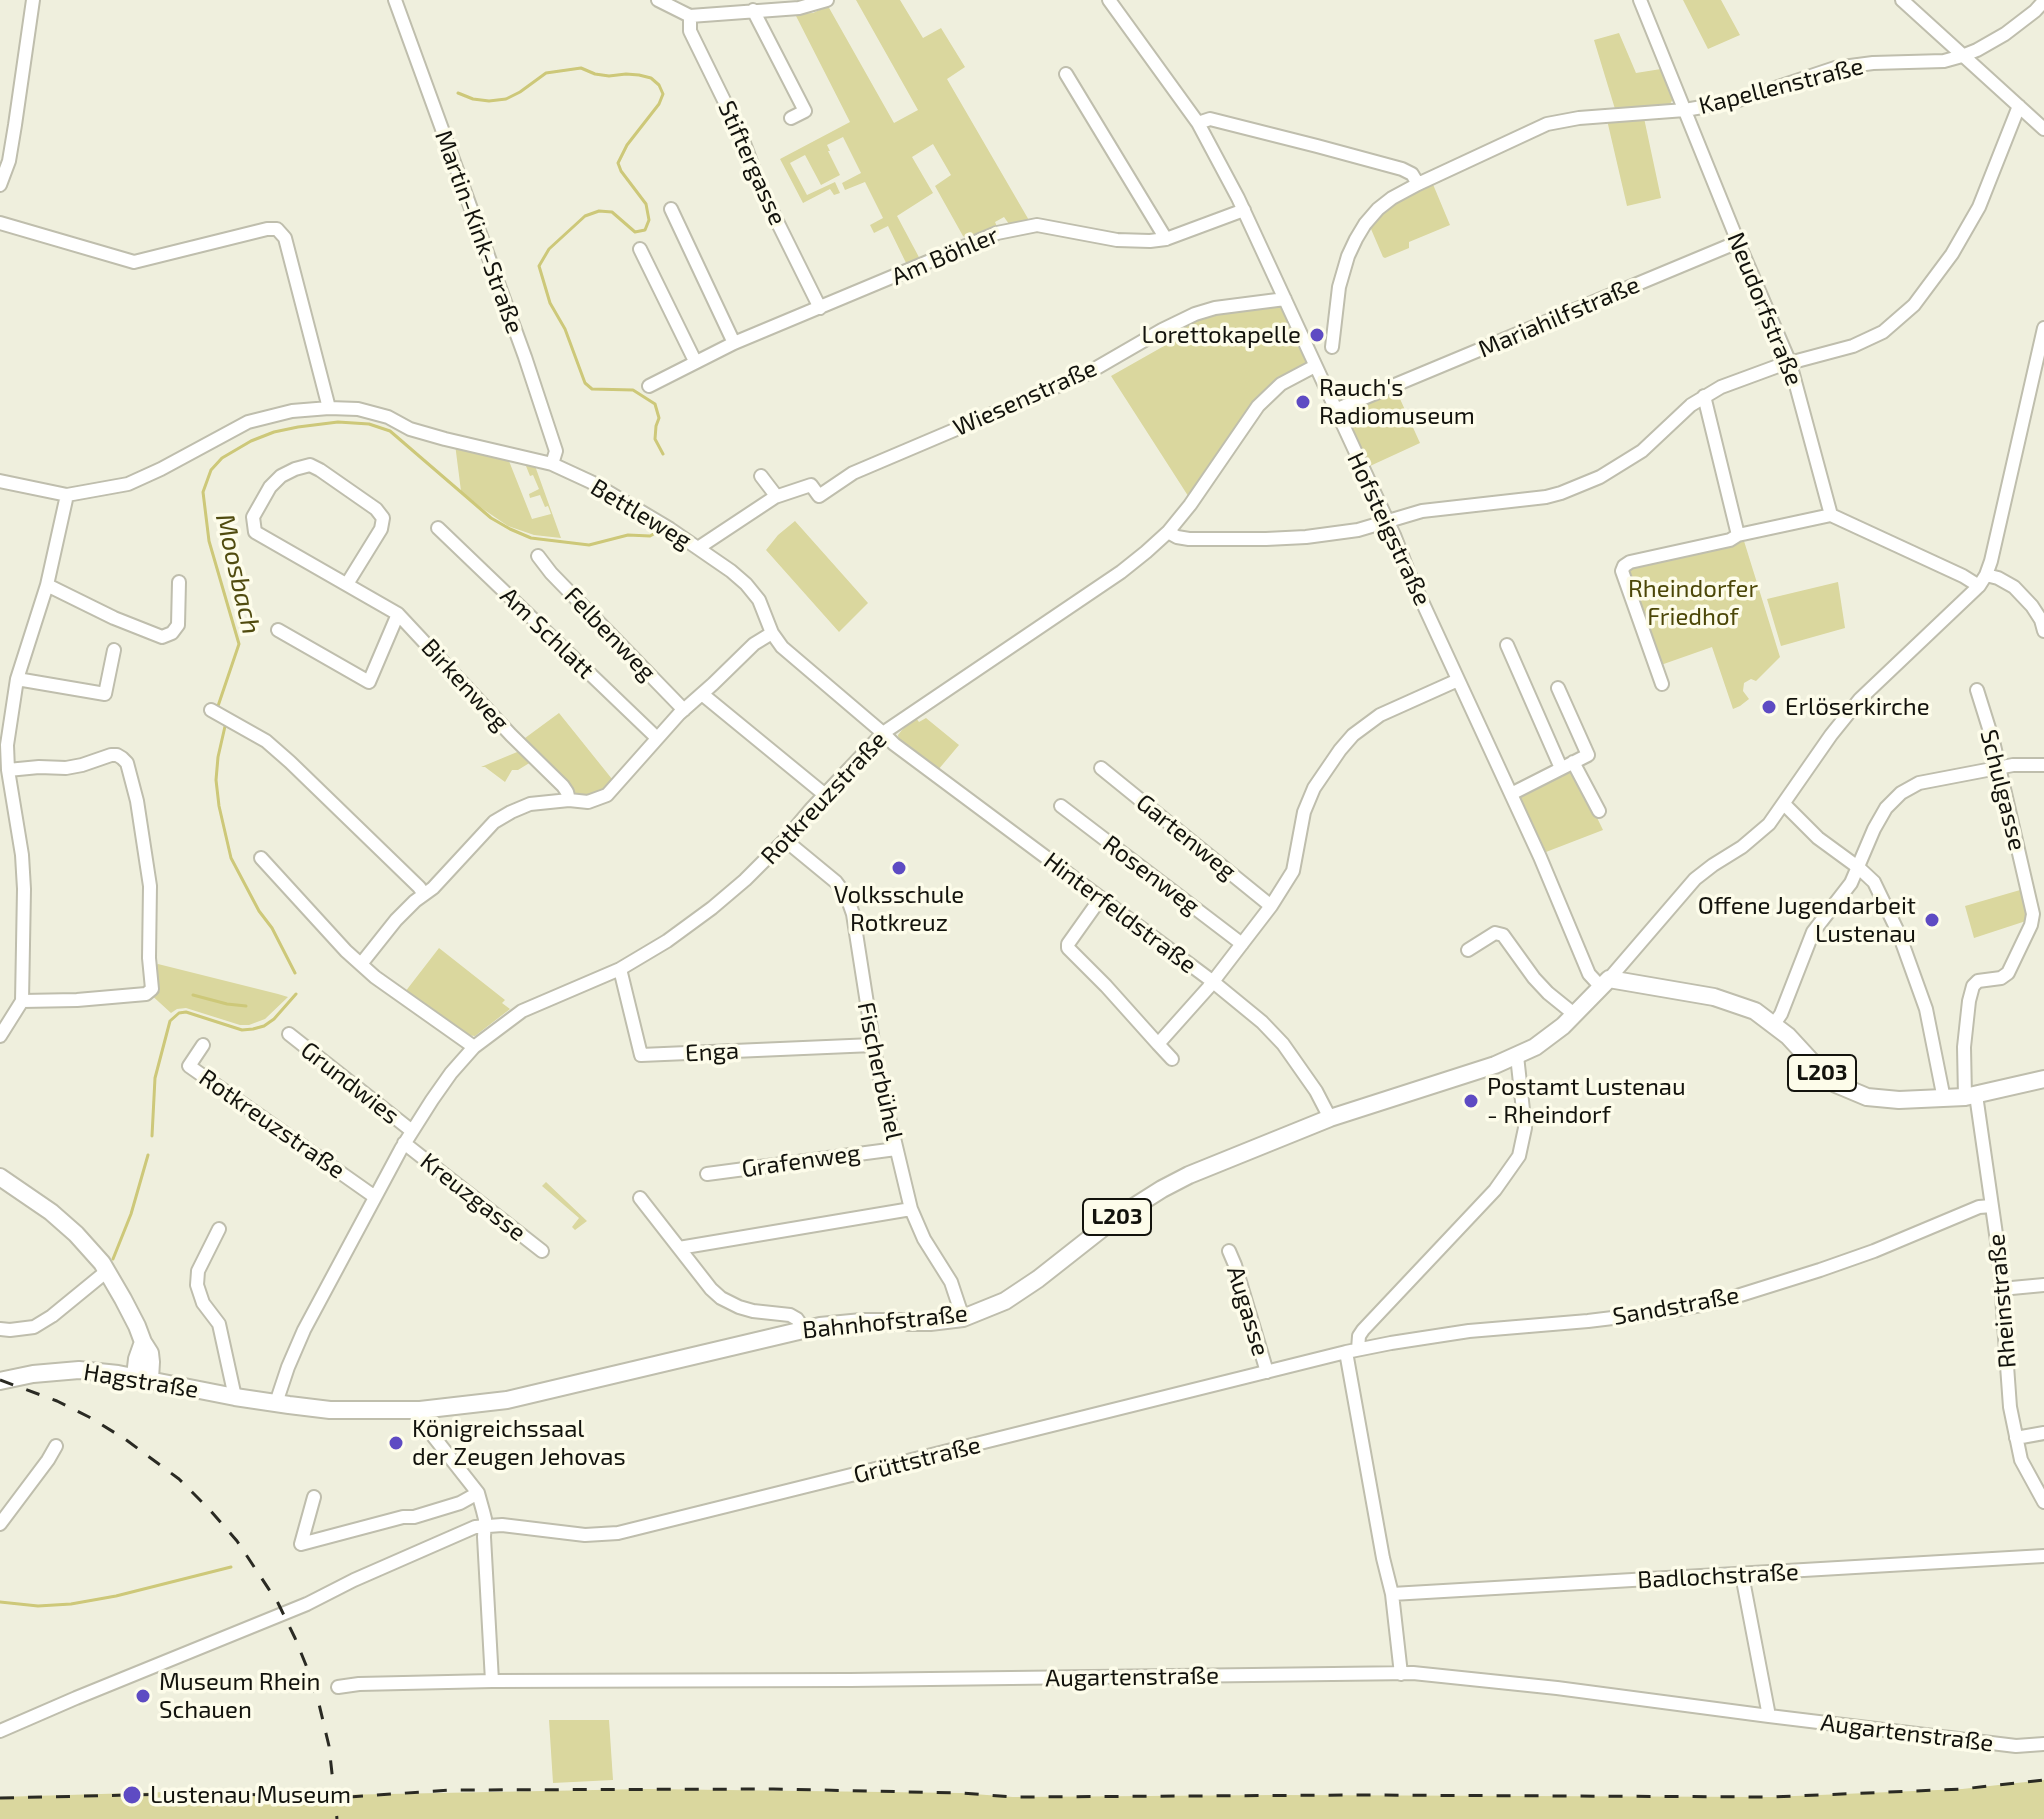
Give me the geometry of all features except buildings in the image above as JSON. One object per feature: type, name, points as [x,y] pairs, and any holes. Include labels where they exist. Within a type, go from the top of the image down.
[{"type":"main road","name":"L203","points":[[1605,983],[1714,997],[1755,1011],[1788,1036],[1836,1084],[1867,1097],[1944,1099],[2044,1079]]},
{"type":"main road","name":"Bahnhofstraße","points":[[420,1410],[507,1400],[804,1329],[851,1323],[930,1322],[963,1318],[992,1308],[1024,1289],[1113,1220],[1162,1189],[1231,1157],[1330,1118],[1517,1056],[1563,1026],[1605,983]]},
{"type":"main road","points":[[0,1177],[51,1212],[76,1234],[107,1271],[143,1342],[137,1359],[142,1378]]},
{"type":"main road","name":"Hagstraße","points":[[0,1381],[79,1370],[330,1410],[420,1410]]},
{"type":"street","points":[[0,185],[11,149],[33,0]]},
{"type":"street","name":"Martin-Kink-Straße","points":[[395,0],[525,357],[556,451],[552,464]]},
{"type":"street","points":[[658,0],[690,16],[799,8],[827,0]]},
{"type":"street","name":"Neudorfstraße","points":[[1640,0],[1790,363],[1831,515]]},
{"type":"street","points":[[1902,0],[2044,129]]},
{"type":"street","name":"Hofsteigstraße","points":[[1114,1],[1198,123],[1244,210],[1511,794],[1589,974],[1605,983]]},
{"type":"street","name":"Kapellenstraße","points":[[1332,347],[1339,287],[1356,239],[1378,209],[1418,184],[1547,124],[1579,118],[1685,110],[1736,101],[1835,68],[1873,63],[1944,61],[1962,56],[2005,34],[2044,1]]},
{"type":"street","points":[[753,10],[805,111],[791,118]]},
{"type":"street","name":"Stiftergasse","points":[[690,16],[690,31],[741,135],[761,189],[820,308]]},
{"type":"street","points":[[1066,74],[1166,239]]},
{"type":"street","points":[[1168,532],[1184,539],[1306,537],[1358,530],[1422,511],[1561,493],[1600,477],[1642,451],[1704,396],[1742,378],[1860,343],[1883,332],[1914,305],[1952,254],[1979,207],[2019,106]]},
{"type":"street","points":[[1198,123],[1210,119],[1402,169],[1412,174],[1418,184]]},
{"type":"street","points":[[671,209],[734,343]]},
{"type":"street","name":"Am Böhler","points":[[649,386],[734,343],[980,239],[1014,228],[1037,225],[1117,240],[1166,239],[1244,210]]},
{"type":"street","points":[[0,223],[134,262],[277,229],[285,238],[329,408]]},
{"type":"street","name":"Mariahilfstraße","points":[[1335,410],[1738,242]]},
{"type":"street","points":[[640,249],[695,361]]},
{"type":"street","name":"Wiesenstraße","points":[[698,548],[775,497],[811,485],[819,496],[853,473],[1086,374],[1195,314],[1215,308],[1285,299]]},
{"type":"street","points":[[1605,983],[1695,879],[1769,824],[1860,699],[1983,581],[1991,561],[2044,328]]},
{"type":"street","name":"Rotkreuzstraße","points":[[276,1403],[304,1330],[404,1143],[451,1073],[474,1047],[522,1011],[620,969],[667,941],[712,908],[785,840],[883,733],[1121,572],[1168,532],[1258,406],[1281,384],[1315,366]]},
{"type":"street","points":[[1704,396],[1738,535]]},
{"type":"street","name":"Bettleweg","points":[[0,481],[67,495],[128,484],[248,422],[292,411],[358,409],[388,417],[410,429],[552,464],[619,497],[731,571],[753,591],[772,633],[782,647],[883,733]]},
{"type":"street","name":"Birkenweg","points":[[347,584],[381,529],[383,518],[376,509],[310,465],[281,476],[265,495],[253,517],[255,532],[398,614],[563,786],[569,800]]},
{"type":"street","points":[[761,476],[775,497]]},
{"type":"street","points":[[0,1036],[22,1001],[24,889],[7,745],[17,679],[47,585],[67,495]]},
{"type":"street","points":[[1662,684],[1622,571],[1624,566],[1630,562],[1730,540],[1738,535],[1831,515],[1963,576],[1983,581],[1998,578],[2014,587],[2043,623]]},
{"type":"street","name":"Am Schlatt","points":[[438,528],[657,738]]},
{"type":"street","name":"Felbenweg","points":[[538,556],[684,710]]},
{"type":"street","points":[[47,585],[114,618],[162,637],[172,633],[178,625],[179,582]]},
{"type":"street","points":[[278,630],[369,682],[398,614]]},
{"type":"street","points":[[361,964],[396,920],[433,888],[494,822],[530,804],[569,800],[588,802],[607,795],[684,710],[754,644],[772,633]]},
{"type":"street","points":[[1507,645],[1567,765],[1599,811]]},
{"type":"street","points":[[17,679],[105,694],[114,650]]},
{"type":"street","points":[[1158,1044],[1242,944],[1293,871],[1304,812],[1322,775],[1340,750],[1353,735],[1380,715],[1458,680]]},
{"type":"street","points":[[1511,794],[1588,755],[1558,688]]},
{"type":"street","name":"Schulgasse","points":[[1971,1096],[1964,1047],[1973,986],[1978,981],[2001,978],[2008,973],[2027,935],[2033,914],[1999,767],[1977,690]]},
{"type":"street","points":[[702,694],[824,794]]},
{"type":"street","points":[[211,710],[266,741],[424,894]]},
{"type":"street","name":"Hinterfeldstraße","points":[[883,733],[1262,1022],[1283,1044],[1316,1091],[1330,1118]]},
{"type":"street","points":[[8,770],[66,768],[111,755],[117,755],[127,763],[137,801],[150,886],[152,989],[146,994],[22,1001]]},
{"type":"street","points":[[1774,1024],[1781,1014],[1813,932],[1851,883],[1874,829],[1886,808],[1901,793],[1919,783],[1999,767],[2044,765]]},
{"type":"street","name":"Gartenweg","points":[[1101,768],[1271,906]]},
{"type":"street","points":[[1784,804],[1818,838],[1874,882],[1899,934],[1926,1009],[1944,1099]]},
{"type":"street","name":"Rosenweg","points":[[1061,806],[1242,944]]},
{"type":"street","name":"Fischerbühel","points":[[785,840],[836,882],[847,897],[853,914],[873,1045],[911,1209],[924,1239],[951,1282],[963,1318]]},
{"type":"street","points":[[261,858],[340,945],[375,977],[474,1047]]},
{"type":"street","points":[[1100,899],[1068,948],[1172,1059]]},
{"type":"street","points":[[1468,950],[1495,933],[1503,935],[1534,978],[1574,1014]]},
{"type":"street","name":"Enga","points":[[620,969],[641,1055],[873,1045]]},
{"type":"street","name":"Grundwies","points":[[289,1034],[412,1131]]},
{"type":"street","name":"Rotkreuzstraße","points":[[203,1045],[189,1066],[375,1197]]},
{"type":"street","points":[[1401,1674],[1392,1594],[1374,1509],[1352,1350],[1363,1330],[1495,1190],[1519,1156],[1525,1128],[1517,1056]]},
{"type":"street","name":"Rheinstraße","points":[[1971,1096],[1992,1206],[2010,1407],[2021,1460],[2044,1502]]},
{"type":"street","name":"Kreuzgasse","points":[[404,1143],[542,1251]]},
{"type":"street","name":"Grafenweg","points":[[707,1174],[896,1149]]},
{"type":"street","points":[[640,1198],[721,1298],[753,1311],[790,1315],[804,1329]]},
{"type":"street","name":"Sandstraße","points":[[1352,1350],[1469,1331],[1658,1313],[1718,1302],[1829,1267],[1979,1207],[1992,1206]]},
{"type":"street","points":[[679,1248],[911,1209]]},
{"type":"street","name":"Hagstraße","points":[[219,1229],[198,1271],[197,1285],[203,1303],[219,1324],[235,1397]]},
{"type":"street","name":"Augasse","points":[[1229,1251],[1267,1372]]},
{"type":"street","points":[[0,1329],[34,1327],[107,1271]]},
{"type":"street","points":[[2001,1289],[2044,1285]]},
{"type":"street","name":"Grüttstraße","points":[[484,1526],[502,1525],[585,1535],[637,1530],[1352,1350]]},
{"type":"street","points":[[420,1410],[430,1432],[478,1493],[485,1519],[492,1681]]},
{"type":"street","points":[[2016,1438],[2044,1433]]},
{"type":"street","points":[[0,1524],[56,1446]]},
{"type":"street","points":[[314,1497],[301,1544],[403,1517],[414,1517],[460,1503],[478,1493]]},
{"type":"street","points":[[0,1731],[307,1604],[465,1531],[484,1526]]},
{"type":"street","name":"Badlochstraße","points":[[1392,1594],[2044,1556]]},
{"type":"street","points":[[1742,1575],[1769,1716]]},
{"type":"street","name":"Augartenstraße","points":[[338,1687],[492,1681],[1401,1674],[1557,1688],[2016,1746],[2044,1744]]},
{"type":"green space","points":[[856,0],[900,0],[923,38],[941,28],[965,67],[947,79],[1030,222],[1009,224],[1004,217],[995,222],[998,229],[969,240],[963,236],[935,186],[951,175],[933,144],[912,157],[933,193],[897,216],[921,261],[908,267],[888,226],[874,233],[870,225],[883,218],[865,182],[845,190],[842,183],[861,173],[843,137],[827,145],[840,175],[821,185],[805,155],[790,163],[807,195],[835,182],[840,193],[834,195],[830,189],[803,203],[780,159],[850,122],[795,14],[813,13],[828,6],[894,123],[918,110]]},
{"type":"green space","points":[[1683,0],[1721,0],[1740,35],[1708,49]]},
{"type":"green space","points":[[1619,33],[1636,73],[1661,69],[1673,99],[1670,104],[1615,109],[1594,40]]},
{"type":"green space","points":[[1644,118],[1661,198],[1627,206],[1607,120]]},
{"type":"green space","points":[[1432,182],[1450,225],[1409,242],[1409,248],[1383,257],[1371,223],[1387,206]]},
{"type":"green space","points":[[1285,299],[1315,366],[1281,384],[1192,502],[1111,376],[1164,346],[1158,333],[1181,320]]},
{"type":"green space","points":[[1396,390],[1420,443],[1370,466],[1345,414]]},
{"type":"green space","points":[[455,444],[507,456],[532,519],[551,514],[540,495],[530,498],[529,494],[539,489],[524,461],[534,463],[561,538],[534,535],[508,526],[461,491]]},
{"type":"green space","points":[[795,521],[868,603],[839,632],[766,550]]},
{"type":"green space","name":"Rheindorfer Friedhof","points":[[1744,541],[1780,657],[1756,681],[1751,679],[1744,683],[1743,691],[1749,699],[1733,709],[1712,647],[1658,666],[1625,570]]},
{"type":"green space","points":[[1838,582],[1845,628],[1781,646],[1767,599]]},
{"type":"green space","points":[[559,713],[612,779],[608,788],[597,795],[577,796],[521,741]]},
{"type":"green space","points":[[916,718],[919,722],[926,718],[959,745],[938,770],[899,742],[898,735]]},
{"type":"green space","points":[[522,750],[531,762],[512,770],[505,782],[481,767]]},
{"type":"green space","points":[[1570,769],[1574,770],[1603,830],[1546,852],[1520,797]]},
{"type":"green space","points":[[2027,888],[2032,919],[1974,938],[1965,906]]},
{"type":"green space","points":[[439,948],[505,1000],[502,1003],[510,1009],[475,1036],[465,1035],[405,992]]},
{"type":"green space","points":[[158,964],[288,997],[265,1019],[249,1025],[186,1008],[171,1013],[148,992]]},
{"type":"green space","points":[[546,1182],[587,1221],[575,1230],[572,1227],[579,1218],[542,1186]]},
{"type":"green space","points":[[549,1720],[609,1720],[613,1780],[553,1783]]},
{"type":"green space","points":[[2044,1780],[2044,1819],[0,1819],[0,1797],[167,1792],[283,1796],[647,1789],[961,1793],[1013,1797],[1771,1797],[1962,1789]]},
{"type":"waterway","name":"Moosbach","points":[[458,93],[473,99],[506,99],[546,73],[581,68],[609,76],[639,75],[651,78],[659,85],[663,94],[659,104],[627,145],[618,163],[646,204],[649,220],[645,230],[635,232],[612,212],[599,211],[585,216],[549,249],[539,266],[550,303],[565,329],[585,383],[592,389],[633,390],[655,404],[659,418],[655,439],[663,454]]},
{"type":"waterway","name":"Moosbach","points":[[219,708],[239,644],[209,541],[203,492],[211,470],[222,458],[251,441],[298,427],[338,422],[369,424],[390,431],[491,518],[531,538],[589,545],[628,535],[650,536],[661,530]]},
{"type":"waterway","name":"Moosbach","points":[[226,722],[216,780],[231,858],[295,973]]},
{"type":"waterway","name":"Moosbach","points":[[152,1136],[155,1078],[170,1021],[179,1013],[186,1012],[242,1030],[253,1029],[274,1019],[296,994]]},
{"type":"waterway","points":[[193,995],[246,1006]]},
{"type":"waterway","name":"Moosbach","points":[[113,1259],[131,1214],[148,1155]]},
{"type":"waterway","points":[[0,1602],[38,1606],[71,1604],[231,1567]]},
{"type":"railway","points":[[0,1380],[57,1401],[125,1439],[179,1479],[237,1541],[278,1603],[308,1670],[329,1746],[337,1819]]},
{"type":"railway","points":[[349,1797],[450,1790],[773,1789],[1013,1797],[1771,1797],[1962,1789],[2044,1780]]},
{"type":"railway","points":[[0,1798],[218,1793],[283,1796]]},
{"type":"place","name":"Lorettokapelle","points":[[1317,335]]},
{"type":"place","name":"Rauch's Radiomuseum","points":[[1303,402]]},
{"type":"place","name":"Erlöserkirche","points":[[1769,707]]},
{"type":"place","name":"Volksschule Rotkreuz","points":[[899,868]]},
{"type":"place","name":"Offene Jugendarbeit Lustenau","points":[[1932,920]]},
{"type":"place","name":"Postamt Lustenau - Rheindorf","points":[[1471,1101]]},
{"type":"place","name":"Königreichssaal der Zeugen Jehovas","points":[[396,1443]]},
{"type":"place","name":"Museum Rhein Schauen","points":[[143,1696]]},
{"type":"place","name":"Lustenau Museum","points":[[132,1795]]}]
